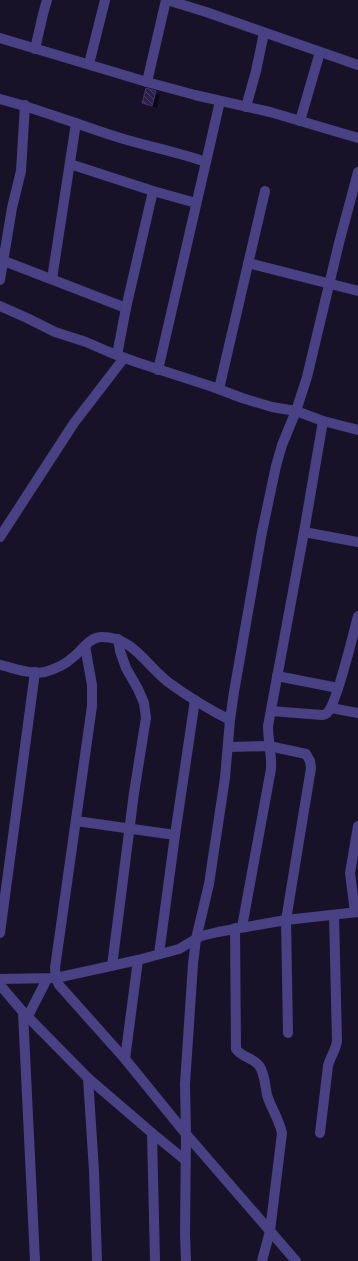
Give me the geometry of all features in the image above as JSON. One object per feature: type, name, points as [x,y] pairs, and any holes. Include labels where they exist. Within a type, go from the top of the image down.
[{"type":"street","points":[[36,49],[47,0]]},
{"type":"street","points":[[89,64],[105,0]]},
{"type":"street","points":[[147,82],[166,0],[206,12],[358,65]]},
{"type":"street","points":[[246,107],[264,33]]},
{"type":"street","points":[[0,38],[147,82],[300,121],[358,138]]},
{"type":"street","points":[[300,121],[320,52]]},
{"type":"street","points":[[0,99],[25,105],[118,138],[180,153],[206,162]]},
{"type":"street","points":[[158,370],[180,269],[191,231],[196,203],[220,101]]},
{"type":"street","points":[[0,280],[12,208],[21,171],[25,105]]},
{"type":"street","points":[[52,279],[76,123]]},
{"type":"street","points":[[70,164],[196,203]]},
{"type":"street","points":[[186,1261],[185,1084],[193,964],[196,939],[209,884],[225,778],[229,747],[230,720],[240,655],[262,532],[282,445],[296,411],[307,377],[358,172]]},
{"type":"street","points":[[0,537],[74,423],[121,357],[126,308],[153,190]]},
{"type":"street","points":[[219,389],[265,190]]},
{"type":"street","points":[[4,260],[126,308]]},
{"type":"street","points":[[248,263],[358,292]]},
{"type":"street","points":[[0,306],[55,332],[86,342],[121,357],[158,370],[272,407],[296,411],[323,421],[358,430]]},
{"type":"street","points":[[262,1261],[270,1231],[282,1133],[280,1122],[267,1096],[263,1072],[260,1066],[239,1053],[236,1048],[238,927],[271,769],[272,759],[269,746],[268,726],[323,421]]},
{"type":"street","points":[[304,532],[358,542]]},
{"type":"street","points":[[271,711],[322,715],[327,714],[331,708],[338,688],[358,616]]},
{"type":"street","points":[[0,665],[35,672],[44,672],[60,667],[72,659],[92,639],[101,637],[118,639],[128,644],[167,681],[213,712],[230,720]]},
{"type":"street","points":[[112,966],[129,828],[146,718],[144,703],[126,668],[120,651],[118,639]]},
{"type":"street","points":[[35,1261],[26,1014],[51,978],[55,968],[92,706],[92,685],[85,646]]},
{"type":"street","points":[[0,933],[35,672]]},
{"type":"street","points":[[277,676],[338,688]]},
{"type":"street","points":[[159,954],[195,700]]},
{"type":"street","points":[[331,708],[358,713]]},
{"type":"street","points":[[229,747],[269,746],[306,754],[310,761],[311,768],[286,920],[288,1033]]},
{"type":"street","points":[[76,822],[175,835]]},
{"type":"street","points":[[0,979],[51,978],[112,966],[179,949],[201,936],[238,927],[356,912],[350,872],[355,861],[358,826]]},
{"type":"street","points":[[320,1133],[329,1060],[336,1048],[337,1041],[334,915]]},
{"type":"street","points":[[125,1059],[138,960]]},
{"type":"street","points":[[51,978],[125,1059],[186,1134],[296,1261]]},
{"type":"street","points":[[0,985],[88,1078],[152,1134],[185,1160]]},
{"type":"street","points":[[88,1078],[98,1261]]},
{"type":"street","points":[[152,1134],[154,1261]]},
{"type":"building","points":[[146,88],[156,91],[152,106],[142,103]]}]
